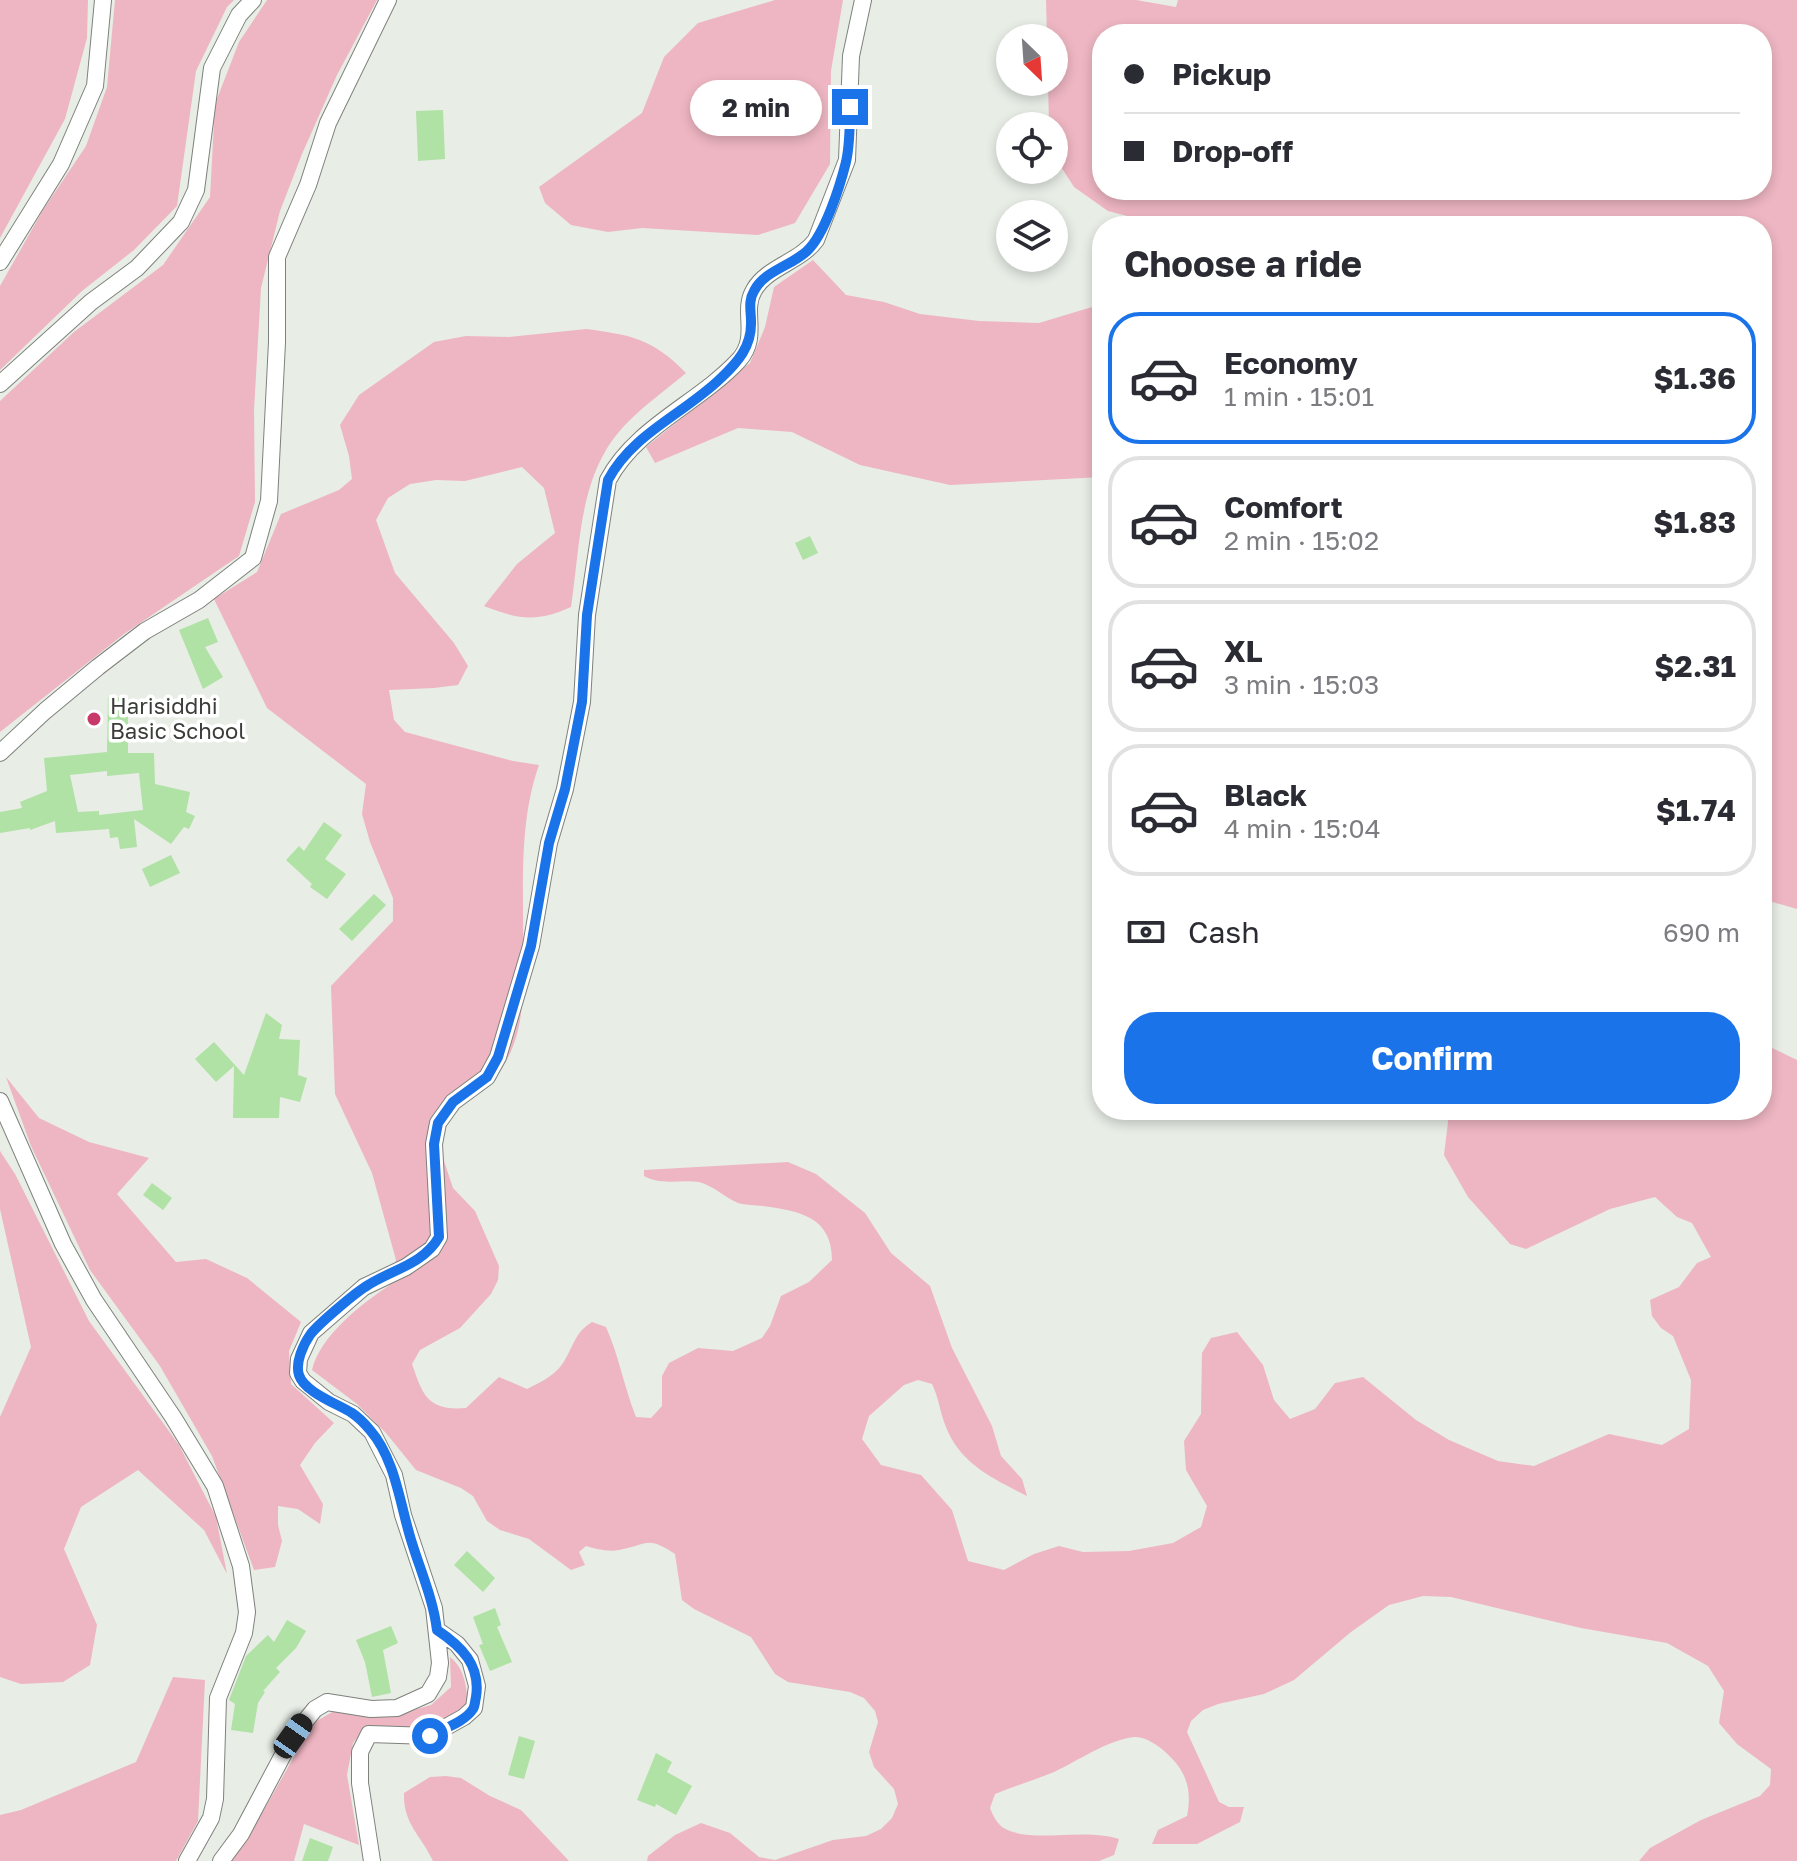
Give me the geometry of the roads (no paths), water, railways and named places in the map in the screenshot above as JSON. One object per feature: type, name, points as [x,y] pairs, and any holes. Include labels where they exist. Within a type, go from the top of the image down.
[{"type":"street","points":[[0,262],[61,164],[95,86],[103,0]]},
{"type":"street","points":[[0,384],[91,302],[137,268],[181,222],[196,190],[212,68],[239,15],[253,0]]},
{"type":"street","points":[[0,753],[98,667],[145,631],[199,600],[253,558],[269,501],[277,342],[277,257],[308,185],[328,123],[388,0]]},
{"type":"street","points":[[221,1861],[241,1834],[293,1736],[315,1709],[327,1702],[371,1709],[397,1708],[428,1694],[438,1677],[434,1608],[389,1465],[372,1432],[353,1414],[329,1402],[303,1381],[298,1373],[299,1359],[311,1333],[364,1287],[406,1267],[432,1249],[439,1237],[434,1144],[438,1123],[453,1102],[487,1077],[498,1057],[531,946],[549,843],[565,789],[582,702],[587,615],[608,480],[619,460],[633,445],[719,380],[742,356],[751,334],[750,301],[754,290],[770,275],[808,250],[822,228],[847,160],[851,56],[863,0]]},
{"type":"street","points":[[0,1101],[63,1244],[94,1300],[173,1417],[215,1486],[241,1566],[247,1612],[244,1633],[218,1698],[215,1799],[211,1818],[187,1861]]},
{"type":"street","points":[[372,1861],[360,1783],[360,1752],[369,1734],[430,1736],[474,1708],[477,1686],[470,1660],[457,1644],[437,1630]]},
{"type":"place","name":"Harisiddhi Basic School","points":[[94,719]]}]
